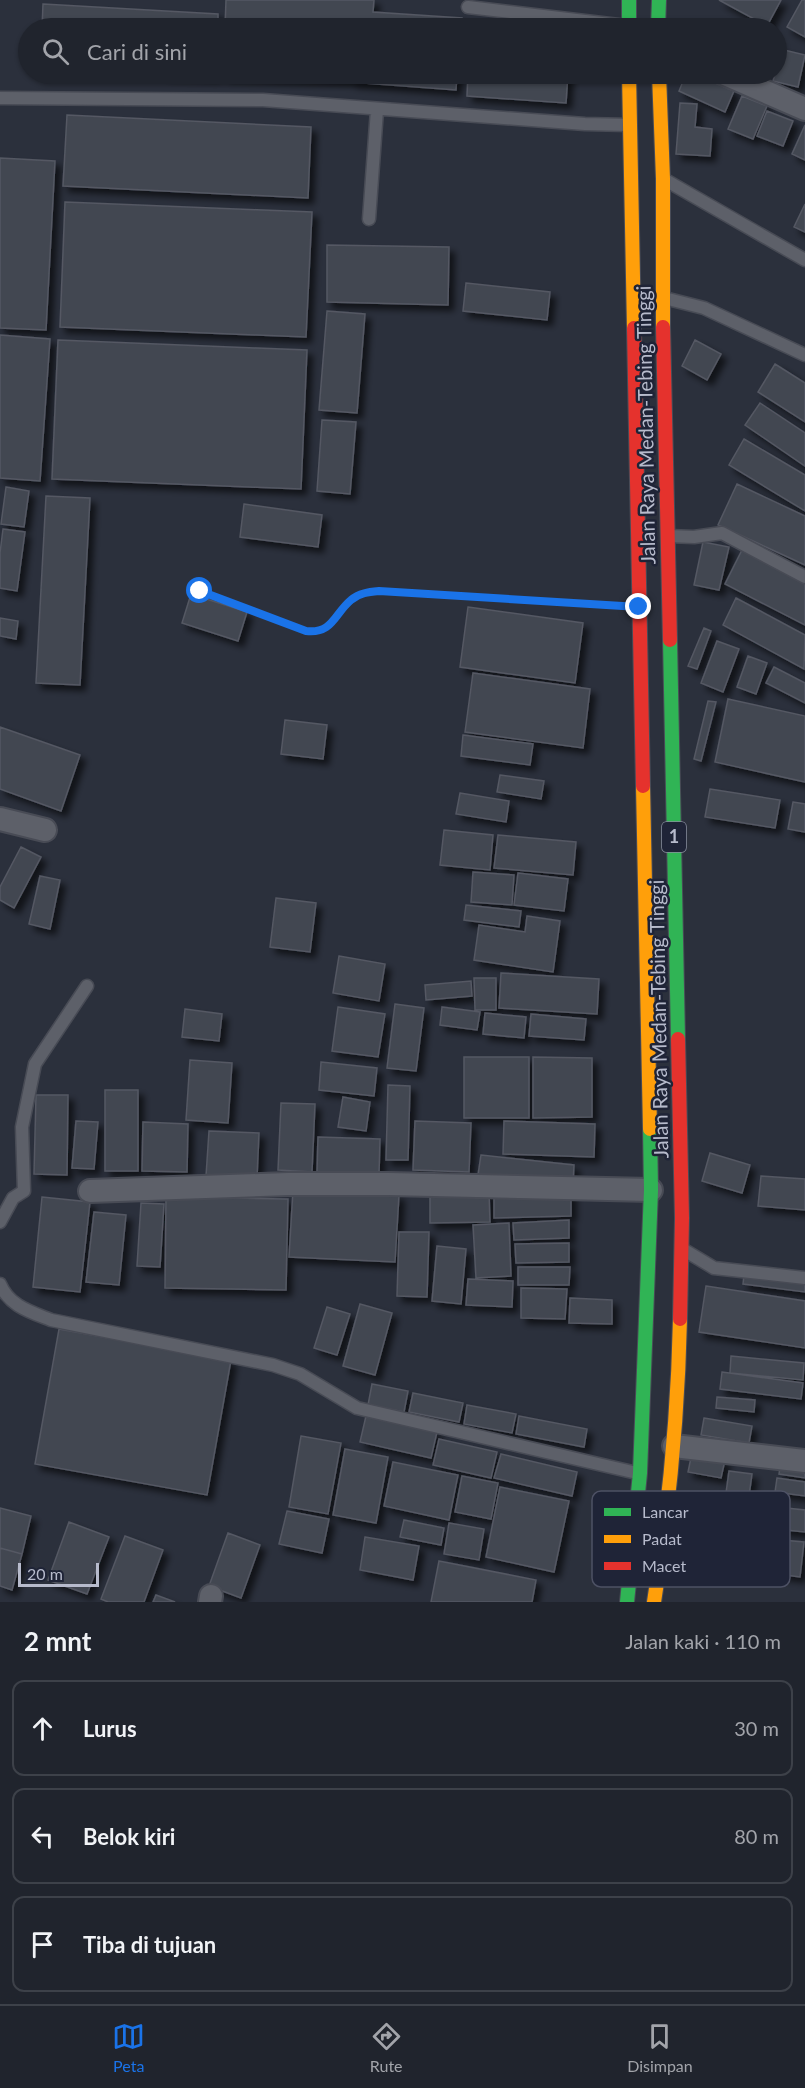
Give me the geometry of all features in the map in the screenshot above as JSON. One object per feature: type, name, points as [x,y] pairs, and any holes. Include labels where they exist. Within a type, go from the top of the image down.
[{"type":"highway","points":[[628,0],[629,18]]},
{"type":"highway","points":[[658,18],[659,0]]},
{"type":"highway","name":"Jalan Raya Medan-Tebing Tinggi","points":[[629,84],[651,1190],[637,1491]]},
{"type":"highway","name":"Jalan Raya Medan-Tebing Tinggi","points":[[659,84],[683,1249],[670,1491]]},
{"type":"street","points":[[748,84],[805,109]]},
{"type":"street","points":[[0,819],[45,830]]},
{"type":"street","points":[[90,1191],[355,1184],[651,1190]]},
{"type":"street","points":[[674,1446],[805,1461]]},
{"type":"street","points":[[628,1599],[659,1601]]},
{"type":"lane","points":[[468,7],[557,18]]},
{"type":"lane","points":[[0,98],[263,100],[376,110],[630,125]]},
{"type":"lane","points":[[369,219],[376,110]]},
{"type":"lane","points":[[663,178],[805,261]]},
{"type":"lane","points":[[663,298],[704,308],[805,355]]},
{"type":"lane","points":[[668,536],[694,537],[722,533],[805,577]]},
{"type":"lane","points":[[0,1222],[13,1198],[24,1191],[22,1127],[35,1064],[87,986]]},
{"type":"lane","points":[[683,1249],[714,1268],[805,1278]]},
{"type":"lane","points":[[0,1284],[3,1291],[19,1308],[51,1320],[273,1365],[300,1374],[357,1408],[639,1473]]},
{"type":"path","points":[[200,591],[306,631],[317,632],[327,628],[352,599],[365,592],[639,607]]},
{"type":"building","points":[[226,0],[374,0],[373,12],[462,18],[225,18]]},
{"type":"building","points":[[719,0],[781,0],[771,18],[752,18]]},
{"type":"building","points":[[802,0],[805,0],[805,37],[787,27]]},
{"type":"building","points":[[43,4],[218,14],[218,18],[42,18]]},
{"type":"building","points":[[787,51],[805,55],[798,87],[786,84]]},
{"type":"building","points":[[377,84],[456,84],[456,90]]},
{"type":"building","points":[[468,84],[567,84],[566,103],[467,96]]},
{"type":"building","points":[[682,84],[718,84],[734,91],[725,112],[679,91]]},
{"type":"building","points":[[742,96],[767,106],[753,139],[728,129]]},
{"type":"building","points":[[680,103],[697,104],[695,127],[712,129],[710,156],[676,154]]},
{"type":"building","points":[[767,111],[793,121],[783,146],[757,136]]},
{"type":"building","points":[[67,115],[311,127],[308,198],[63,186]]},
{"type":"building","points":[[805,125],[805,160],[792,154]]},
{"type":"building","points":[[0,158],[55,161],[46,330],[0,328]]},
{"type":"building","points":[[65,202],[312,212],[306,337],[60,327]]},
{"type":"building","points":[[805,204],[805,232],[794,227]]},
{"type":"building","points":[[327,245],[449,247],[448,305],[327,302]]},
{"type":"building","points":[[466,283],[550,292],[547,320],[463,311]]},
{"type":"building","points":[[327,311],[365,314],[357,413],[319,410]]},
{"type":"building","points":[[0,335],[50,339],[40,481],[0,478]]},
{"type":"building","points":[[58,340],[307,350],[301,489],[52,479]]},
{"type":"building","points":[[695,340],[721,354],[707,380],[682,366]]},
{"type":"building","points":[[775,364],[805,383],[805,422],[758,392]]},
{"type":"building","points":[[760,403],[805,433],[805,466],[745,425]]},
{"type":"building","points":[[322,420],[356,422],[350,494],[317,491]]},
{"type":"building","points":[[744,439],[805,475],[805,511],[729,465]]},
{"type":"building","points":[[737,484],[805,516],[805,565],[718,525]]},
{"type":"building","points":[[6,487],[29,491],[24,527],[1,524]]},
{"type":"building","points":[[46,496],[90,498],[80,685],[36,683]]},
{"type":"building","points":[[244,504],[322,515],[318,547],[240,537]]},
{"type":"building","points":[[3,529],[25,532],[17,591],[0,588]]},
{"type":"building","points":[[703,542],[729,547],[719,590],[694,585]]},
{"type":"building","points":[[743,548],[805,581],[805,625],[725,584]]},
{"type":"building","points":[[191,594],[247,612],[238,641],[182,623]]},
{"type":"building","points":[[736,598],[805,635],[804,669],[723,625]]},
{"type":"building","points":[[468,607],[583,623],[575,683],[460,667]]},
{"type":"building","points":[[0,618],[18,621],[16,639],[0,636]]},
{"type":"building","points":[[704,628],[711,631],[697,669],[688,666]]},
{"type":"building","points":[[717,641],[739,649],[723,692],[701,683]]},
{"type":"building","points":[[748,656],[767,663],[756,694],[737,687]]},
{"type":"building","points":[[774,667],[805,683],[805,703],[766,683]]},
{"type":"building","points":[[473,673],[590,689],[583,748],[465,732]]},
{"type":"building","points":[[728,699],[805,716],[805,782],[715,762]]},
{"type":"building","points":[[708,701],[716,702],[701,761],[694,759]]},
{"type":"building","points":[[285,720],[327,725],[323,759],[281,754]]},
{"type":"building","points":[[0,727],[80,755],[61,811],[0,789]]},
{"type":"building","points":[[463,735],[533,744],[530,765],[461,756]]},
{"type":"building","points":[[500,775],[544,781],[541,799],[497,792]]},
{"type":"building","points":[[710,789],[780,800],[775,828],[705,817]]},
{"type":"building","points":[[460,793],[509,801],[506,822],[456,814]]},
{"type":"building","points":[[793,802],[805,804],[805,832],[788,829]]},
{"type":"building","points":[[444,830],[493,835],[490,870],[440,865]]},
{"type":"building","points":[[498,835],[576,842],[573,875],[494,868]]},
{"type":"building","points":[[21,847],[41,857],[14,908],[0,900],[0,887]]},
{"type":"building","points":[[473,872],[514,875],[512,905],[471,902]]},
{"type":"building","points":[[518,873],[568,879],[564,911],[514,905]]},
{"type":"building","points":[[40,876],[60,880],[50,929],[29,924]]},
{"type":"building","points":[[276,898],[316,903],[310,952],[270,947]]},
{"type":"building","points":[[466,905],[521,911],[519,927],[464,920]]},
{"type":"building","points":[[527,916],[560,921],[553,972],[474,960],[479,925],[525,932]]},
{"type":"building","points":[[339,956],[385,964],[379,1001],[333,993]]},
{"type":"building","points":[[501,973],[599,979],[597,1014],[499,1008]]},
{"type":"building","points":[[474,978],[496,978],[496,1010],[475,1010]]},
{"type":"building","points":[[471,981],[472,996],[426,1000],[425,985]]},
{"type":"building","points":[[395,1004],[424,1008],[416,1071],[387,1068]]},
{"type":"building","points":[[338,1007],[385,1014],[378,1057],[332,1051]]},
{"type":"building","points":[[442,1007],[480,1012],[477,1030],[440,1025]]},
{"type":"building","points":[[185,1009],[222,1014],[219,1041],[182,1037]]},
{"type":"building","points":[[485,1013],[526,1017],[524,1038],[483,1034]]},
{"type":"building","points":[[531,1014],[586,1019],[584,1040],[529,1036]]},
{"type":"building","points":[[464,1057],[529,1057],[529,1118],[464,1118]]},
{"type":"building","points":[[533,1057],[592,1058],[592,1117],[533,1118]]},
{"type":"building","points":[[190,1060],[232,1063],[228,1123],[186,1120]]},
{"type":"building","points":[[321,1062],[377,1068],[374,1096],[319,1090]]},
{"type":"building","points":[[388,1085],[410,1086],[408,1160],[386,1160]]},
{"type":"building","points":[[105,1090],[138,1090],[138,1171],[105,1171]]},
{"type":"building","points":[[36,1095],[68,1095],[67,1175],[34,1174]]},
{"type":"building","points":[[343,1097],[370,1102],[366,1131],[338,1127]]},
{"type":"building","points":[[281,1103],[315,1104],[312,1172],[278,1170]]},
{"type":"building","points":[[76,1121],[98,1122],[94,1169],[72,1168]]},
{"type":"building","points":[[415,1121],[471,1123],[469,1172],[413,1170]]},
{"type":"building","points":[[504,1121],[595,1124],[594,1157],[503,1154]]},
{"type":"building","points":[[143,1122],[188,1124],[187,1172],[142,1171]]},
{"type":"building","points":[[209,1131],[259,1133],[257,1178],[206,1176]]},
{"type":"building","points":[[318,1137],[380,1139],[379,1174],[317,1172]]},
{"type":"building","points":[[710,1153],[750,1165],[742,1193],[702,1181]]},
{"type":"building","points":[[481,1155],[574,1165],[573,1185],[478,1175]]},
{"type":"building","points":[[761,1176],[805,1179],[805,1210],[758,1206]]},
{"type":"building","points":[[293,1190],[399,1195],[395,1262],[289,1257]]},
{"type":"building","points":[[571,1191],[571,1216],[494,1218],[494,1192]]},
{"type":"building","points":[[489,1192],[490,1222],[430,1223],[430,1193]]},
{"type":"building","points":[[42,1197],[90,1202],[80,1292],[33,1287]]},
{"type":"building","points":[[166,1197],[288,1199],[286,1290],[165,1288]]},
{"type":"building","points":[[141,1203],[164,1204],[160,1267],[137,1266]]},
{"type":"building","points":[[94,1212],[126,1215],[119,1285],[86,1282]]},
{"type":"building","points":[[569,1220],[569,1238],[514,1240],[513,1223]]},
{"type":"building","points":[[509,1223],[511,1276],[476,1278],[473,1225]]},
{"type":"building","points":[[399,1232],[429,1232],[427,1297],[397,1296]]},
{"type":"building","points":[[569,1243],[569,1262],[516,1263],[515,1244]]},
{"type":"building","points":[[437,1246],[466,1249],[461,1304],[432,1301]]},
{"type":"building","points":[[518,1267],[570,1267],[569,1285],[518,1285]]},
{"type":"building","points":[[744,1275],[805,1283],[805,1292],[743,1284]]},
{"type":"building","points":[[468,1279],[513,1281],[512,1307],[466,1305]]},
{"type":"building","points":[[706,1286],[805,1301],[805,1348],[699,1332]]},
{"type":"building","points":[[521,1288],[567,1289],[565,1319],[521,1318]]},
{"type":"building","points":[[570,1298],[612,1300],[612,1324],[569,1323]]},
{"type":"building","points":[[360,1304],[392,1313],[375,1375],[343,1366]]},
{"type":"building","points":[[327,1307],[350,1314],[337,1355],[314,1348]]},
{"type":"building","points":[[59,1329],[231,1360],[207,1495],[35,1464]]},
{"type":"building","points":[[731,1356],[804,1363],[803,1380],[730,1373]]},
{"type":"building","points":[[722,1372],[803,1383],[801,1399],[720,1389]]},
{"type":"building","points":[[372,1384],[408,1391],[404,1412],[368,1405]]},
{"type":"building","points":[[413,1393],[463,1403],[459,1422],[409,1412]]},
{"type":"building","points":[[717,1397],[755,1400],[754,1412],[716,1408]]},
{"type":"building","points":[[467,1405],[516,1414],[512,1433],[464,1424]]},
{"type":"building","points":[[366,1416],[437,1432],[431,1458],[360,1442]]},
{"type":"building","points":[[519,1416],[587,1429],[584,1447],[516,1434]]},
{"type":"building","points":[[704,1418],[752,1426],[749,1443],[701,1435]]},
{"type":"building","points":[[301,1436],[341,1443],[328,1514],[289,1507]]},
{"type":"building","points":[[439,1439],[497,1452],[491,1478],[433,1465]]},
{"type":"building","points":[[345,1449],[388,1457],[376,1523],[333,1515]]},
{"type":"building","points":[[692,1453],[725,1460],[721,1478],[688,1472]]},
{"type":"building","points":[[501,1454],[577,1472],[572,1496],[494,1478]]},
{"type":"building","points":[[781,1461],[805,1465],[805,1478],[779,1474]]},
{"type":"building","points":[[393,1462],[458,1475],[449,1520],[384,1506]]},
{"type":"building","points":[[729,1471],[752,1474],[750,1491],[726,1491]]},
{"type":"building","points":[[462,1476],[498,1483],[491,1519],[455,1512]]},
{"type":"building","points":[[777,1478],[805,1482],[805,1496],[790,1494],[790,1491],[775,1491]]},
{"type":"building","points":[[500,1487],[569,1501],[554,1572],[486,1557]]},
{"type":"building","points":[[0,1508],[31,1516],[22,1554],[0,1548]]},
{"type":"building","points":[[790,1508],[805,1510],[805,1532],[790,1530]]},
{"type":"building","points":[[287,1511],[329,1519],[322,1553],[279,1544]]},
{"type":"building","points":[[404,1520],[444,1528],[441,1545],[400,1537]]},
{"type":"building","points":[[69,1522],[109,1537],[87,1594],[48,1580]]},
{"type":"building","points":[[449,1523],[484,1529],[479,1560],[444,1554]]},
{"type":"building","points":[[228,1533],[260,1545],[241,1598],[209,1586]]},
{"type":"building","points":[[125,1536],[163,1550],[144,1602],[108,1602],[101,1599]]},
{"type":"building","points":[[365,1537],[419,1546],[413,1580],[360,1570]]},
{"type":"building","points":[[790,1541],[804,1542],[800,1577],[790,1576]]},
{"type":"building","points":[[0,1548],[22,1554],[12,1590],[0,1586]]},
{"type":"building","points":[[439,1561],[536,1580],[532,1602],[431,1602]]},
{"type":"building","points":[[156,1595],[175,1602],[153,1602]]},
{"type":"traffic: fast","points":[[629,0],[629,18]]},
{"type":"traffic: fast","points":[[658,18],[659,0]]},
{"type":"traffic: fast","points":[[670,640],[678,1039]]},
{"type":"traffic: fast","points":[[638,1491],[651,1190],[650,1129]]},
{"type":"traffic: fast","points":[[627,1602],[629,1587]]},
{"type":"traffic: slow","points":[[629,84],[634,328]]},
{"type":"traffic: slow","points":[[659,84],[663,179],[663,327]]},
{"type":"traffic: slow","points":[[643,786],[650,1129]]},
{"type":"traffic: slow","points":[[669,1491],[680,1319]]},
{"type":"traffic: slow","points":[[654,1602],[656,1587]]},
{"type":"traffic: jam","points":[[663,327],[670,640]]},
{"type":"traffic: jam","points":[[634,328],[643,786]]},
{"type":"traffic: jam","points":[[678,1039],[682,1218],[680,1319]]},
{"type":"route","points":[[200,591],[306,631],[317,632],[327,628],[352,599],[365,592],[639,607]]}]
